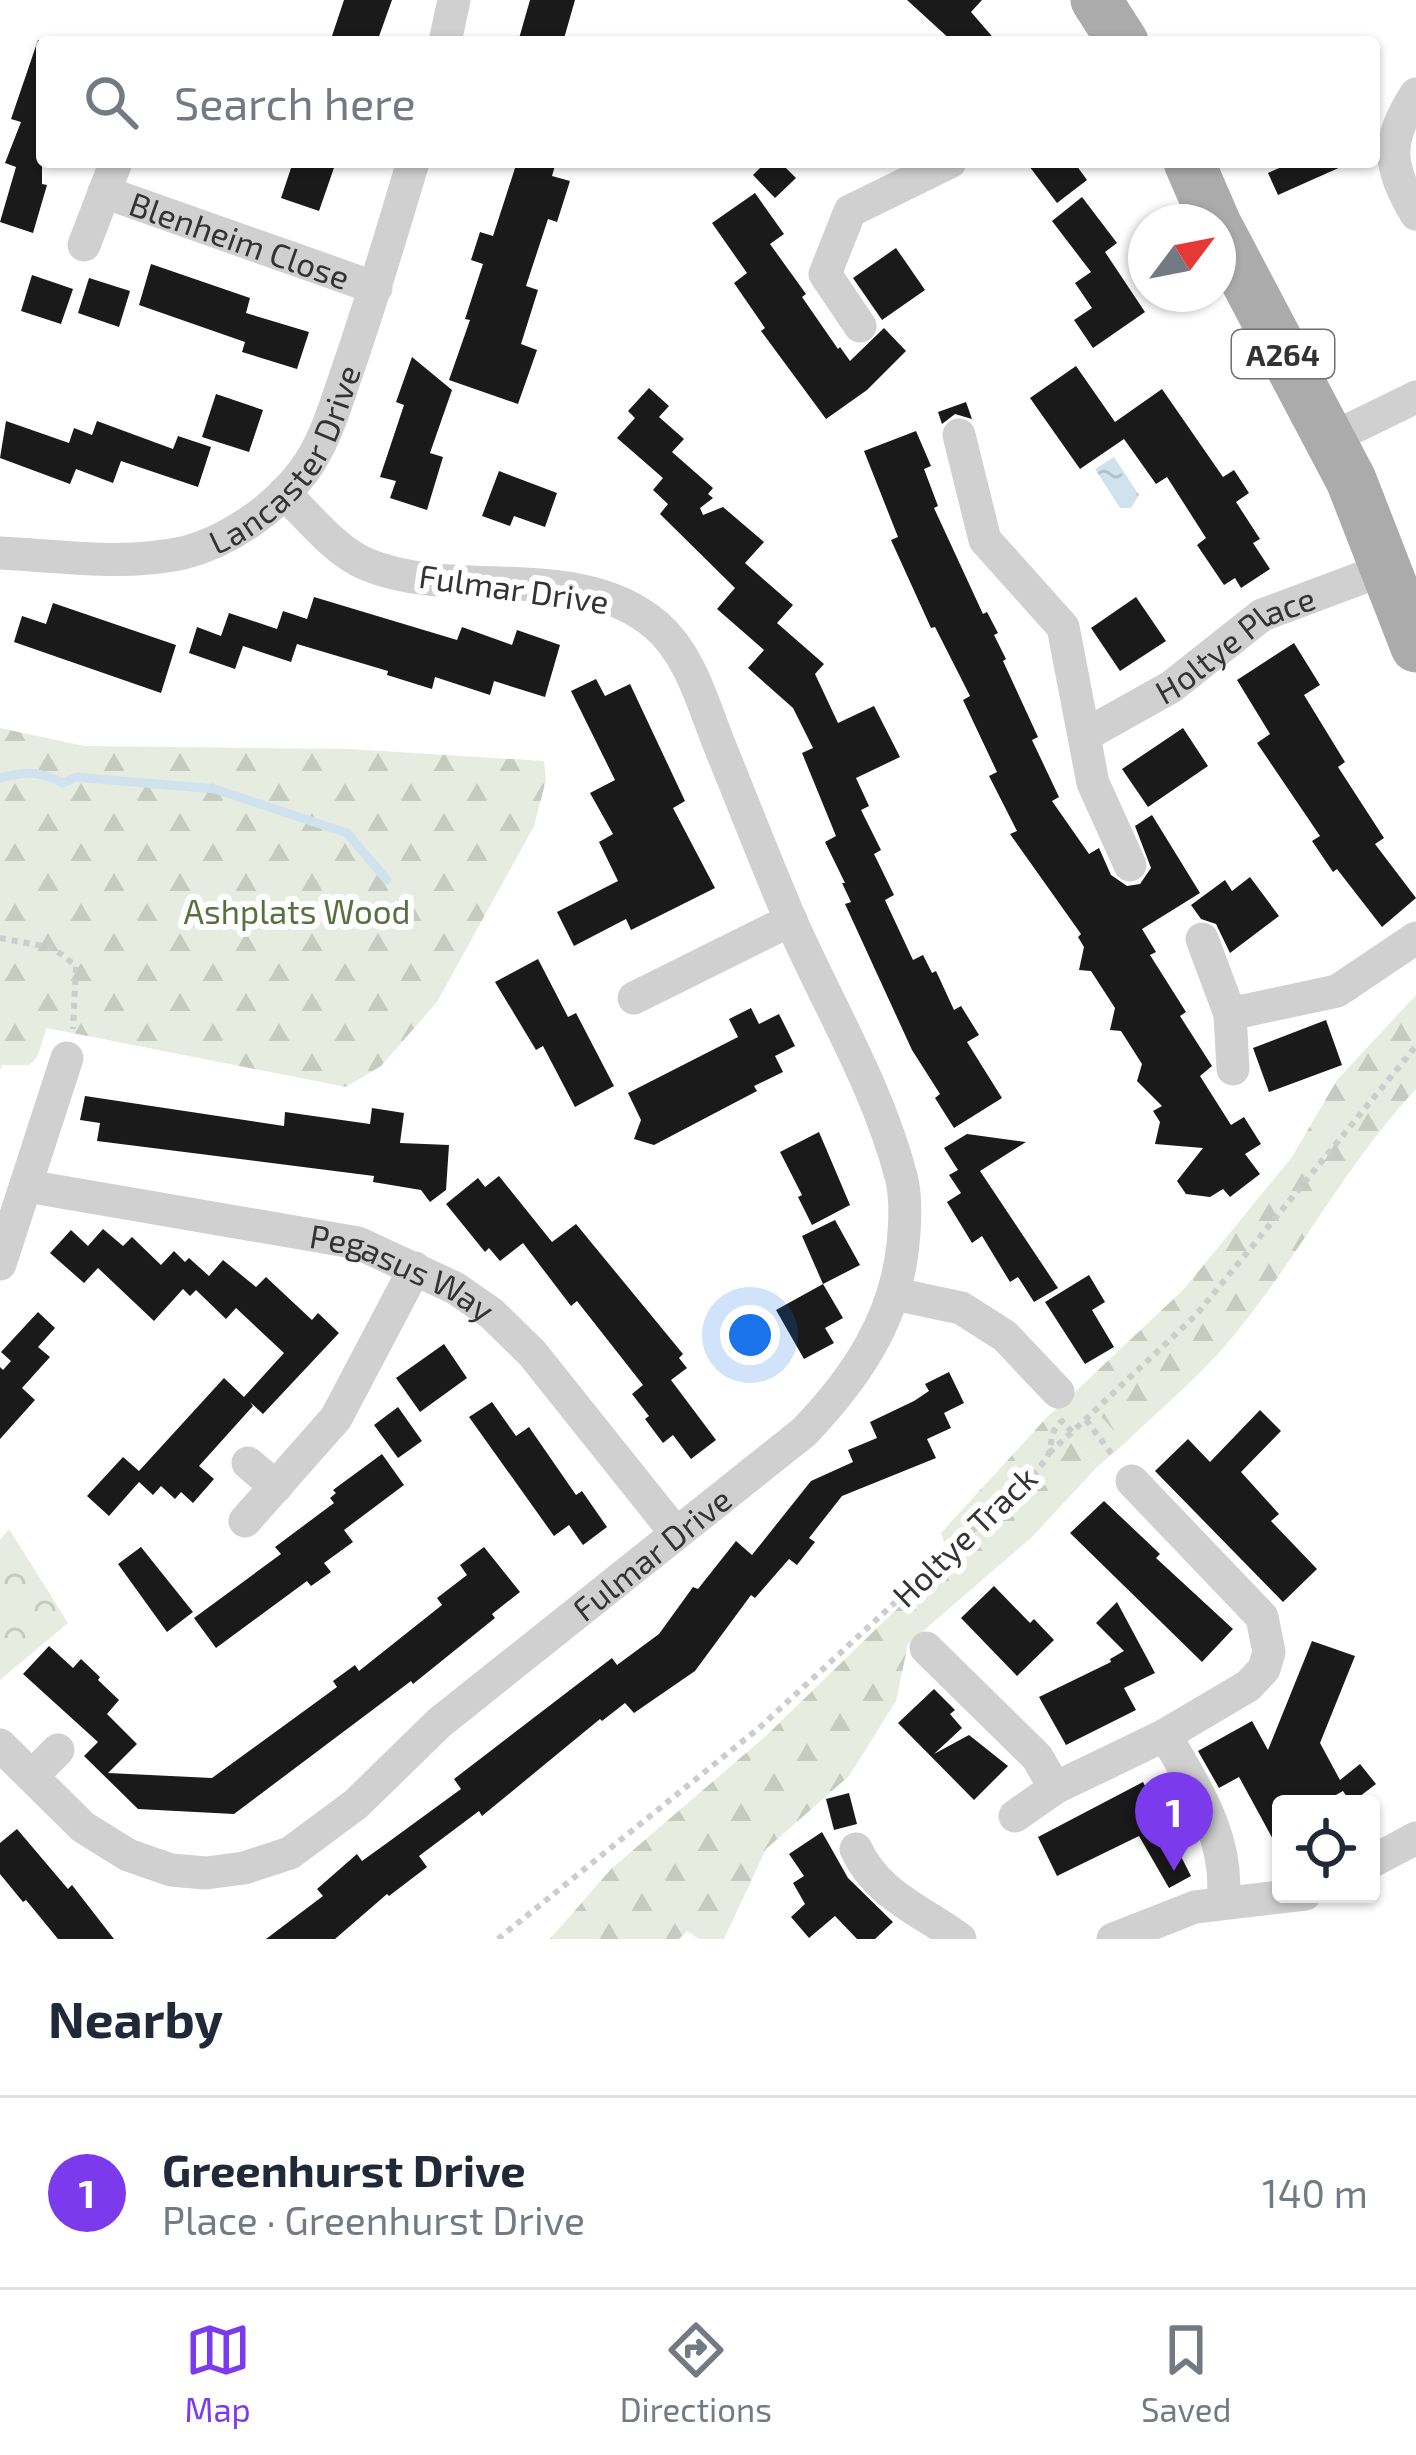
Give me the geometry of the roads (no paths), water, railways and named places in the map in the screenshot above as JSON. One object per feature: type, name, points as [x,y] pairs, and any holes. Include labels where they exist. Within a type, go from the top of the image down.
[{"type":"main road","name":"A264","points":[[1192,168],[1208,204]]},
{"type":"main road","name":"A264","points":[[1236,261],[1330,439],[1388,568],[1416,647]]},
{"type":"street","points":[[446,36],[454,0]]},
{"type":"street","points":[[1416,94],[1399,120],[1391,151],[1398,183],[1416,214]]},
{"type":"street","name":"Lancaster Drive","points":[[0,553],[133,560],[186,552],[225,536],[284,493],[326,432],[376,289],[411,168]]},
{"type":"street","points":[[860,326],[825,274],[850,211],[938,168]]},
{"type":"street","name":"Blenheim Close","points":[[84,245],[110,177],[376,289]]},
{"type":"street","points":[[1330,439],[1416,397]]},
{"type":"street","points":[[958,435],[985,540],[1064,627],[1093,783],[1130,865]]},
{"type":"street","name":"Fulmar Drive","points":[[0,1745],[83,1827],[128,1855],[171,1870],[206,1873],[244,1868],[290,1853],[322,1832],[440,1723],[675,1532],[754,1476],[839,1396],[863,1361],[895,1294],[904,1241],[903,1185],[879,1107],[790,920],[688,667],[659,627],[622,602],[578,591],[414,575],[365,564],[284,493]]},
{"type":"street","name":"Holtye Place","points":[[1087,734],[1172,687],[1262,615],[1388,568]]},
{"type":"street","points":[[634,998],[790,920]]},
{"type":"street","points":[[1231,1014],[1337,991],[1416,938]]},
{"type":"street","points":[[1202,939],[1231,1014],[1233,1069]]},
{"type":"street","points":[[0,1264],[67,1058]]},
{"type":"street","name":"Pegasus Way","points":[[27,1186],[358,1243],[455,1288],[491,1313],[532,1353],[675,1532]]},
{"type":"street","points":[[245,1521],[336,1418],[415,1268]]},
{"type":"street","points":[[895,1294],[961,1308],[1005,1336],[1058,1392]]},
{"type":"street","points":[[248,1463],[276,1487]]},
{"type":"street","points":[[1015,1816],[1055,1788],[1165,1735],[1248,1686],[1264,1669],[1269,1652],[1262,1617],[1132,1481]]},
{"type":"street","points":[[926,1648],[1037,1757],[1055,1788]]},
{"type":"street","points":[[1165,1735],[1219,1838],[1226,1872],[1223,1901]]},
{"type":"street","points":[[33,1775],[58,1750]]},
{"type":"street","points":[[1380,1857],[1416,1838]]},
{"type":"street","points":[[856,1849],[880,1886],[960,1939]]},
{"type":"street","points":[[1113,1939],[1161,1918],[1223,1901],[1272,1897]]},
{"type":"water","points":[[1114,457],[1139,495],[1131,508],[1120,508],[1095,469]]},
{"type":"waterway","points":[[0,778],[32,773],[63,783],[76,777],[215,789],[347,833],[387,880]]},
{"type":"place","name":"Greenhurst Drive","points":[[1174,1871]]},
{"type":"park label","name":"Ashplats Wood","points":[[297,911]]}]
